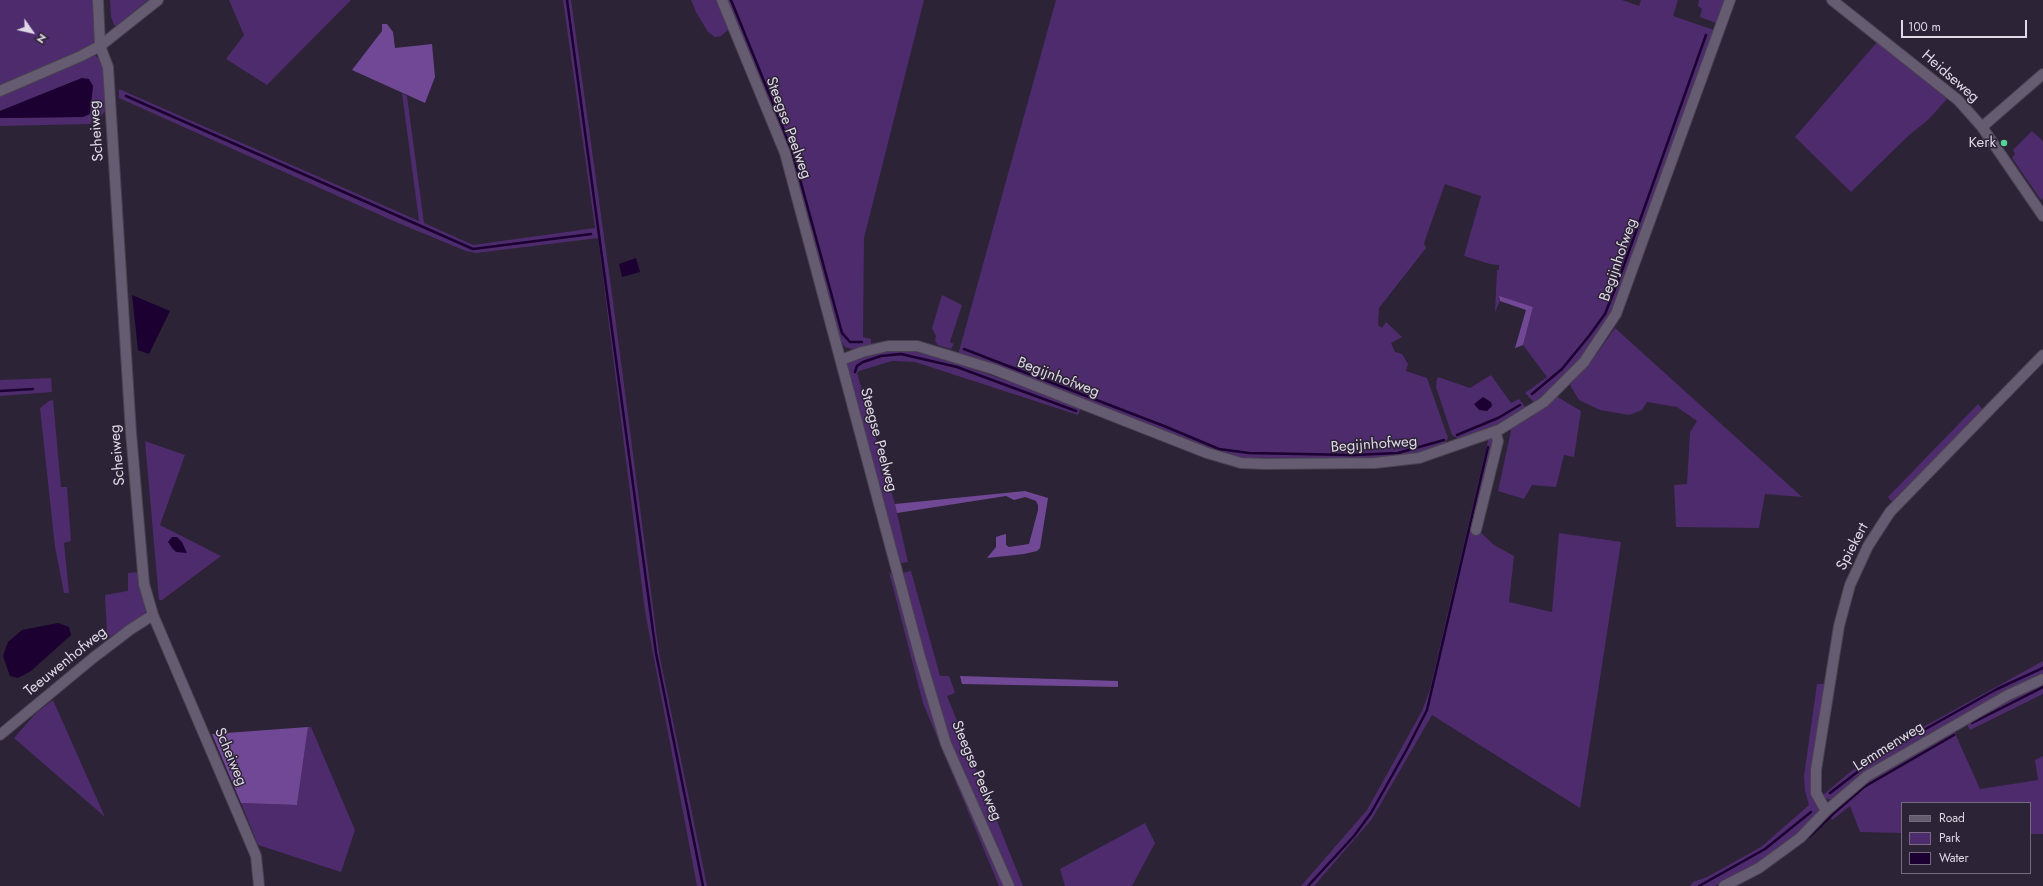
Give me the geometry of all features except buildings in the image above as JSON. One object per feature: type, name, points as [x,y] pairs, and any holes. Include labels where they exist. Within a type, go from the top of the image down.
[{"type":"street","name":"Scheiweg","points":[[98,0],[100,46],[108,67],[131,433],[144,584],[153,615],[256,856],[259,886]]},
{"type":"street","points":[[0,91],[81,56],[100,46],[158,0]]},
{"type":"street","name":"Steegse Peelweg","points":[[722,0],[785,153],[920,657],[946,744],[1009,886]]},
{"type":"street","name":"Begijnhofweg","points":[[841,360],[862,352],[888,346],[917,346],[994,369],[1207,453],[1240,463],[1375,463],[1419,458],[1495,431],[1544,402],[1584,362],[1616,314],[1730,0]]},
{"type":"street","name":"Heidseweg","points":[[1832,0],[1958,100],[1982,127],[2043,216]]},
{"type":"street","points":[[1982,127],[2043,74]]},
{"type":"street","name":"Spiekert","points":[[1826,811],[1816,793],[1816,770],[1839,626],[1850,584],[1868,546],[1890,512],[2043,355]]},
{"type":"street","points":[[1476,530],[1498,441],[1495,431]]},
{"type":"street","name":"Teeuwenhofweg","points":[[0,735],[93,658],[131,629],[153,615]]},
{"type":"street","name":"Lemmenweg","points":[[1724,886],[1759,868],[1800,838],[1826,811],[1867,776],[2008,695],[2043,679]]},
{"type":"green space","points":[[0,0],[98,0],[97,43],[0,89]]},
{"type":"green space","points":[[110,0],[148,0],[116,26],[114,25],[111,17]]},
{"type":"green space","points":[[229,0],[351,0],[267,85],[226,59],[244,35]]},
{"type":"green space","points":[[563,0],[571,0],[613,301],[659,653],[707,886],[697,886],[645,611],[598,238],[476,253],[466,251],[398,223],[119,98],[119,89],[419,221],[402,93],[407,96],[424,223],[473,245],[595,228]]},
{"type":"green space","points":[[691,0],[718,0],[729,29],[721,36],[715,37],[708,32],[696,12]]},
{"type":"green space","points":[[727,0],[924,0],[864,238],[863,337],[871,339],[871,346],[855,350],[845,347],[838,337],[797,180]]},
{"type":"green space","points":[[1056,0],[1622,0],[1639,6],[1641,0],[1678,0],[1673,16],[1714,30],[1627,275],[1607,320],[1583,357],[1554,386],[1534,402],[1525,393],[1547,377],[1523,345],[1533,307],[1498,298],[1500,301],[1495,312],[1497,270],[1499,270],[1499,265],[1490,264],[1464,256],[1481,196],[1445,184],[1424,243],[1426,248],[1379,308],[1378,325],[1382,328],[1386,322],[1402,337],[1391,343],[1395,352],[1402,354],[1408,364],[1406,371],[1427,378],[1448,438],[1442,447],[1409,457],[1301,462],[1231,457],[958,355]]},
{"type":"green space","points":[[1699,0],[1725,0],[1716,23],[1700,17],[1702,9],[1698,6]]},
{"type":"green space","points":[[1878,41],[1947,99],[1928,120],[1908,136],[1851,192],[1795,137]]},
{"type":"green space","points":[[95,55],[103,63],[106,111],[90,124],[0,126],[0,118],[83,117],[82,78],[0,111],[0,97]]},
{"type":"green space","points":[[2032,131],[2043,141],[2043,198],[2041,200],[2012,158],[2015,154],[2013,150]]},
{"type":"green space","points":[[942,295],[962,305],[950,342],[954,344],[951,349],[938,345],[935,341],[936,336],[932,328]]},
{"type":"green space","points":[[1615,328],[1802,497],[1765,494],[1759,528],[1676,527],[1674,485],[1687,484],[1690,432],[1697,421],[1677,407],[1647,402],[1642,410],[1629,415],[1600,410],[1579,400],[1570,385],[1596,355]]},
{"type":"green space","points":[[893,349],[916,352],[959,364],[1081,407],[1078,415],[915,362],[892,361],[859,371],[857,373],[895,504],[908,562],[901,563],[897,561],[846,371],[847,364],[863,354]]},
{"type":"green space","points":[[1491,375],[1511,403],[1519,399],[1526,408],[1494,427],[1462,439],[1457,438],[1452,435],[1436,387],[1438,377],[1470,388]]},
{"type":"green space","points":[[51,378],[52,392],[0,396],[0,380]]},
{"type":"green space","points":[[1556,396],[1581,411],[1574,457],[1564,455],[1556,487],[1532,485],[1524,499],[1498,491],[1511,431],[1510,428]]},
{"type":"green space","points":[[53,400],[61,487],[67,487],[71,541],[64,543],[69,593],[64,593],[55,547],[40,408],[49,401]]},
{"type":"green space","points":[[1978,404],[1984,411],[1894,504],[1888,497]]},
{"type":"green space","points":[[1489,436],[1493,438],[1496,443],[1475,527],[1494,545],[1514,556],[1509,602],[1552,612],[1559,533],[1621,542],[1580,808],[1432,715],[1372,819],[1314,886],[1301,886],[1367,810],[1422,711],[1430,689]]},
{"type":"green space","points":[[145,441],[185,455],[160,525],[221,556],[162,600],[159,600]]},
{"type":"green space","points":[[911,571],[940,676],[949,676],[955,693],[947,696],[1023,886],[1012,886],[939,718],[902,573]]},
{"type":"green space","points":[[140,572],[146,607],[145,614],[110,637],[107,633],[105,595],[128,591],[128,573]]},
{"type":"green space","points":[[889,572],[895,577],[924,686],[1007,886],[999,886],[923,703]]},
{"type":"green space","points":[[2043,661],[2043,675],[2026,682],[1834,800],[1827,799],[1823,795],[1850,772],[1885,748]]},
{"type":"green space","points":[[1817,684],[1825,684],[1813,763],[1819,810],[1817,816],[1801,832],[1756,864],[1715,886],[1690,886],[1693,882],[1707,877],[1761,847],[1809,805],[1805,791],[1804,776]]},
{"type":"green space","points":[[2043,684],[2043,694],[1970,730],[1966,723],[2032,688]]},
{"type":"green space","points":[[53,700],[105,817],[14,738],[36,713]]},
{"type":"green space","points":[[308,727],[311,727],[355,830],[341,872],[258,845],[241,803],[297,805]]},
{"type":"green space","points":[[1954,731],[1980,789],[2038,780],[2035,760],[2043,756],[2043,834],[2031,834],[2031,802],[1901,802],[1901,833],[1860,832],[1850,806],[1832,820],[1829,812],[1864,783]]},
{"type":"green space","points":[[1145,823],[1155,843],[1132,886],[1065,886],[1060,869]]},
{"type":"shaded area","points":[[382,24],[387,24],[393,32],[395,48],[432,44],[435,77],[425,103],[352,70],[382,31]]},
{"type":"shaded area","points":[[1499,296],[1533,307],[1523,345],[1515,348],[1526,310],[1500,301]]},
{"type":"shaded area","points":[[1025,491],[1048,498],[1040,548],[1037,551],[1024,554],[987,558],[996,547],[996,537],[1002,535],[1006,534],[1006,545],[1009,547],[1029,544],[1038,510],[1036,501],[1025,497],[1014,500],[1006,496],[897,513],[895,504]]},
{"type":"shaded area","points":[[960,676],[1118,681],[1118,687],[962,684]]},
{"type":"shaded area","points":[[308,727],[297,805],[241,803],[212,734]]},
{"type":"water","points":[[82,78],[89,79],[93,86],[90,114],[83,117],[0,118],[0,111]]},
{"type":"water","points":[[636,258],[640,272],[622,277],[619,264]]},
{"type":"water","points":[[132,295],[170,311],[149,354],[138,350]]},
{"type":"water","points":[[1483,397],[1491,402],[1492,406],[1487,411],[1479,410],[1474,404]]},
{"type":"water","points":[[172,537],[177,537],[182,542],[187,553],[176,552],[172,548],[168,542]]},
{"type":"water","points":[[58,623],[69,627],[71,635],[31,671],[18,678],[10,676],[3,656],[8,642],[22,630]]},
{"type":"waterway","points":[[567,0],[656,653],[703,886]]},
{"type":"waterway","points":[[731,0],[783,128],[798,172],[842,333],[850,342],[862,342]]},
{"type":"waterway","points":[[1532,394],[1562,369],[1605,314],[1619,279],[1706,35]]},
{"type":"waterway","points":[[126,96],[473,249],[591,234]]},
{"type":"waterway","points":[[964,349],[1164,426],[1219,449],[1249,453],[1353,455],[1398,453],[1444,440]]},
{"type":"waterway","points":[[855,372],[857,366],[863,362],[881,356],[901,354],[957,367],[1076,411]]},
{"type":"waterway","points":[[0,391],[33,389]]},
{"type":"waterway","points":[[1457,435],[1498,418],[1520,405]]},
{"type":"waterway","points":[[1308,886],[1354,836],[1371,813],[1427,710],[1488,447]]},
{"type":"waterway","points":[[1830,793],[1881,754],[1997,689],[2043,668]]},
{"type":"waterway","points":[[1972,723],[2043,687]]},
{"type":"waterway","points":[[1809,837],[1864,787],[1954,735]]},
{"type":"waterway","points":[[1699,886],[1765,849],[1811,812]]},
{"type":"place","name":"Kerk","points":[[2004,143]]}]
